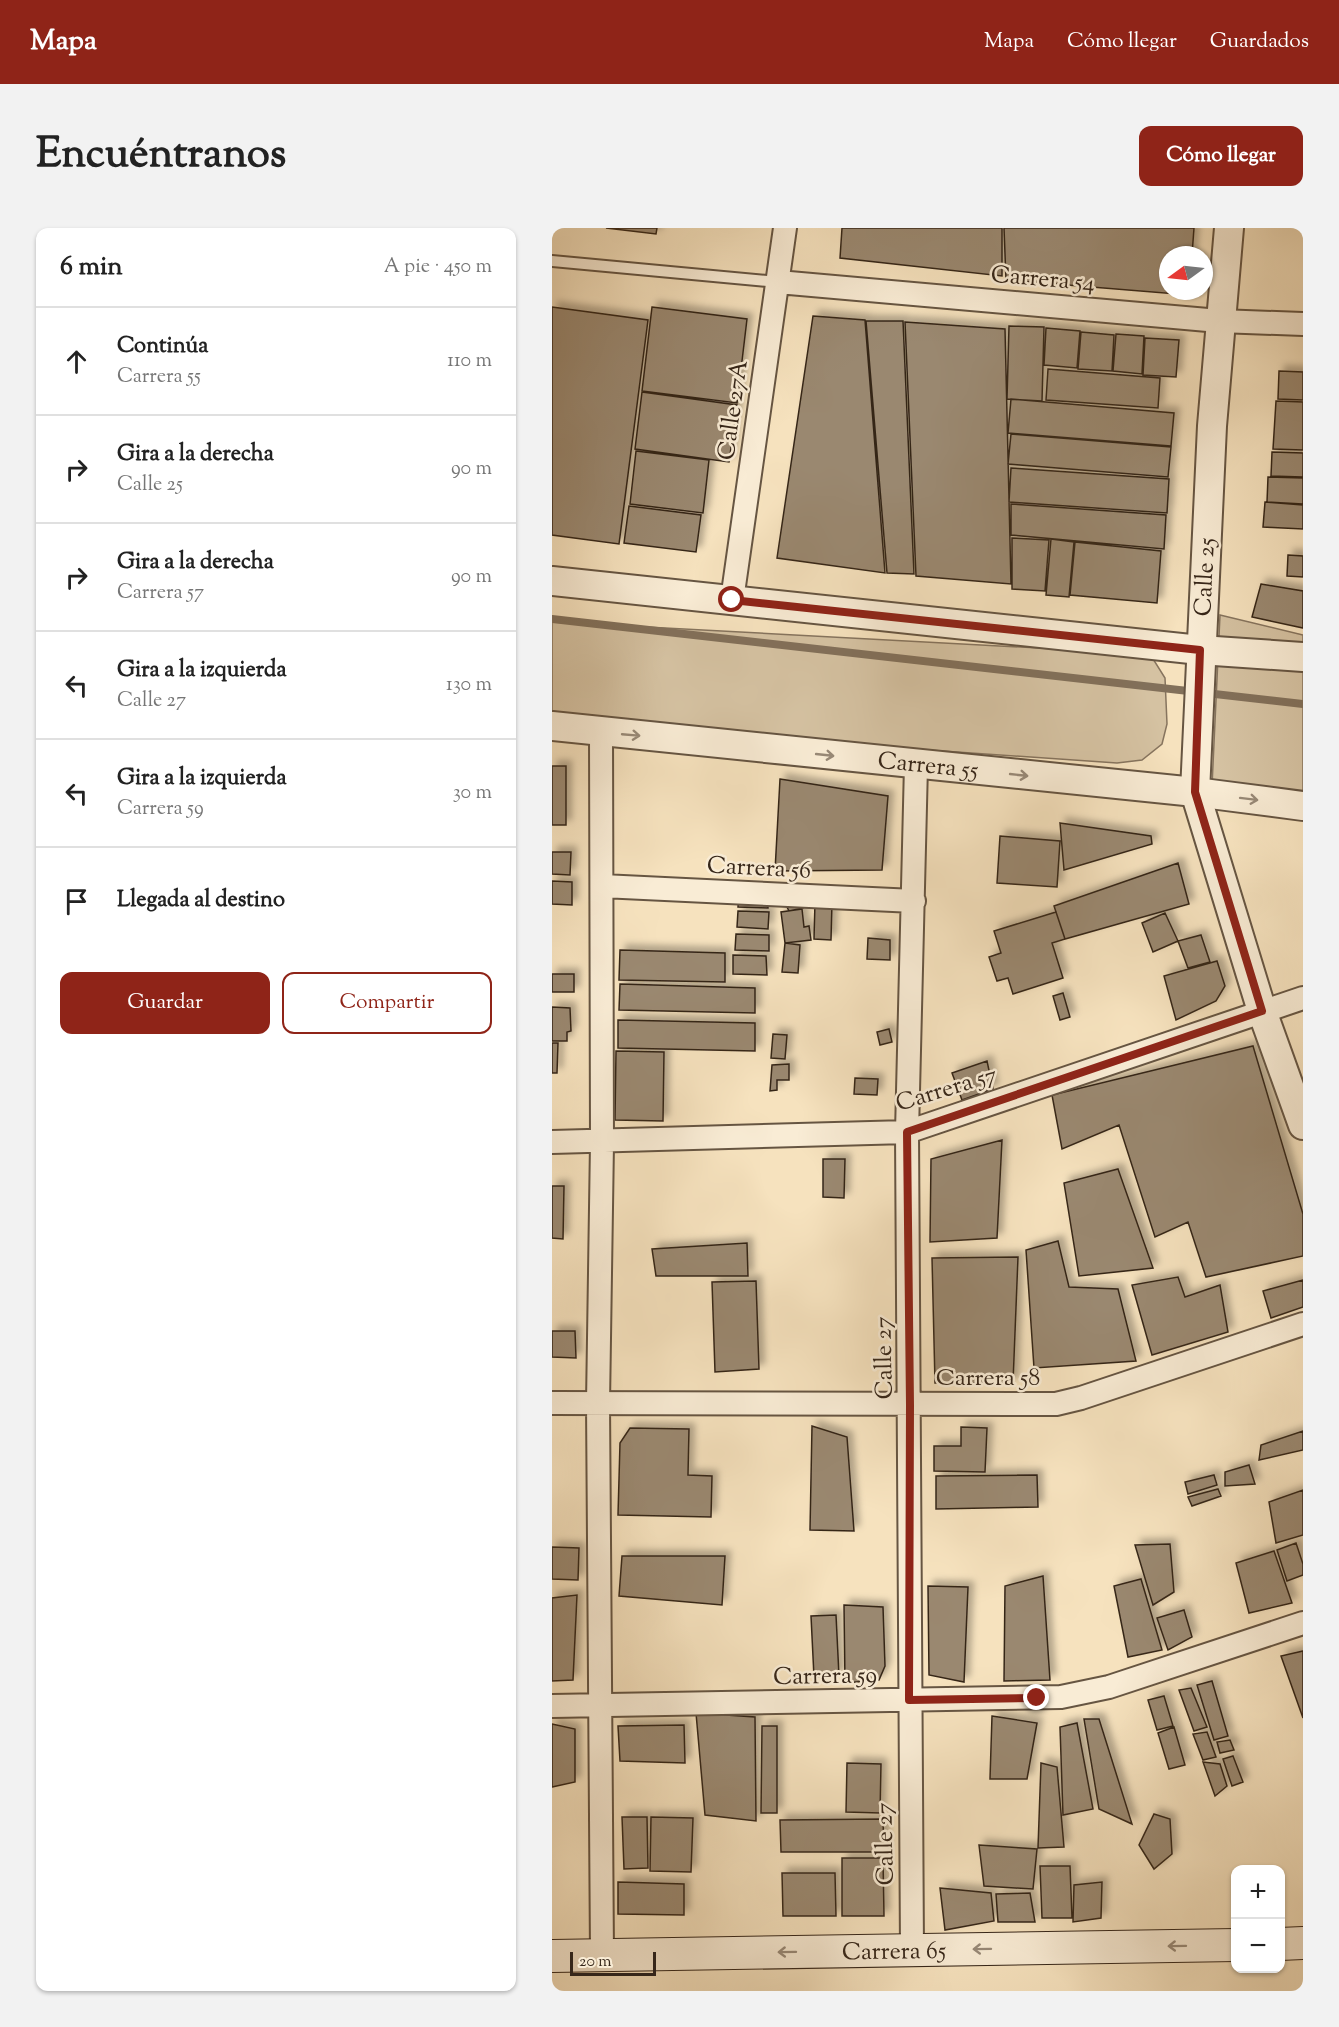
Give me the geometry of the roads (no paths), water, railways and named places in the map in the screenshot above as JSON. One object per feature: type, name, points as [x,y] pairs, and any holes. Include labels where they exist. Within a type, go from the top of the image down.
[{"type":"main road","points":[[1285,1944],[1303,1944]]},
{"type":"main road","name":"Carrera 65","points":[[552,1956],[1231,1945]]},
{"type":"street","name":"Calle 27A","points":[[732,600],[785,228]]},
{"type":"street","name":"Calle 25","points":[[1229,228],[1220,321],[1200,654],[1195,787],[1262,1011],[1303,1125]]},
{"type":"street","name":"Carrera 54","points":[[778,282],[1220,321],[1303,324]]},
{"type":"street","points":[[552,581],[1200,654],[1303,657]]},
{"type":"street","name":"Carrera 55","points":[[552,726],[916,765],[1195,787],[1303,806]]},
{"type":"street","points":[[601,732],[602,1143],[598,1403],[602,1955]]},
{"type":"street","name":"Calle 27","points":[[912,1950],[907,1132],[916,765]]},
{"type":"street","name":"Carrera 56","points":[[602,886],[914,901]]},
{"type":"street","name":"Carrera 57","points":[[552,1142],[602,1143],[907,1132],[1303,998]]},
{"type":"street","name":"Carrera 58","points":[[552,1403],[1056,1404],[1081,1398],[1303,1324]]},
{"type":"street","name":"Carrera 59","points":[[552,1706],[1002,1700],[1083,1694],[1303,1623]]},
{"type":"street","points":[[1285,1938],[1303,1932]]},
{"type":"lane","points":[[552,261],[778,282]]},
{"type":"waterway","points":[[552,619],[1303,704]]}]
